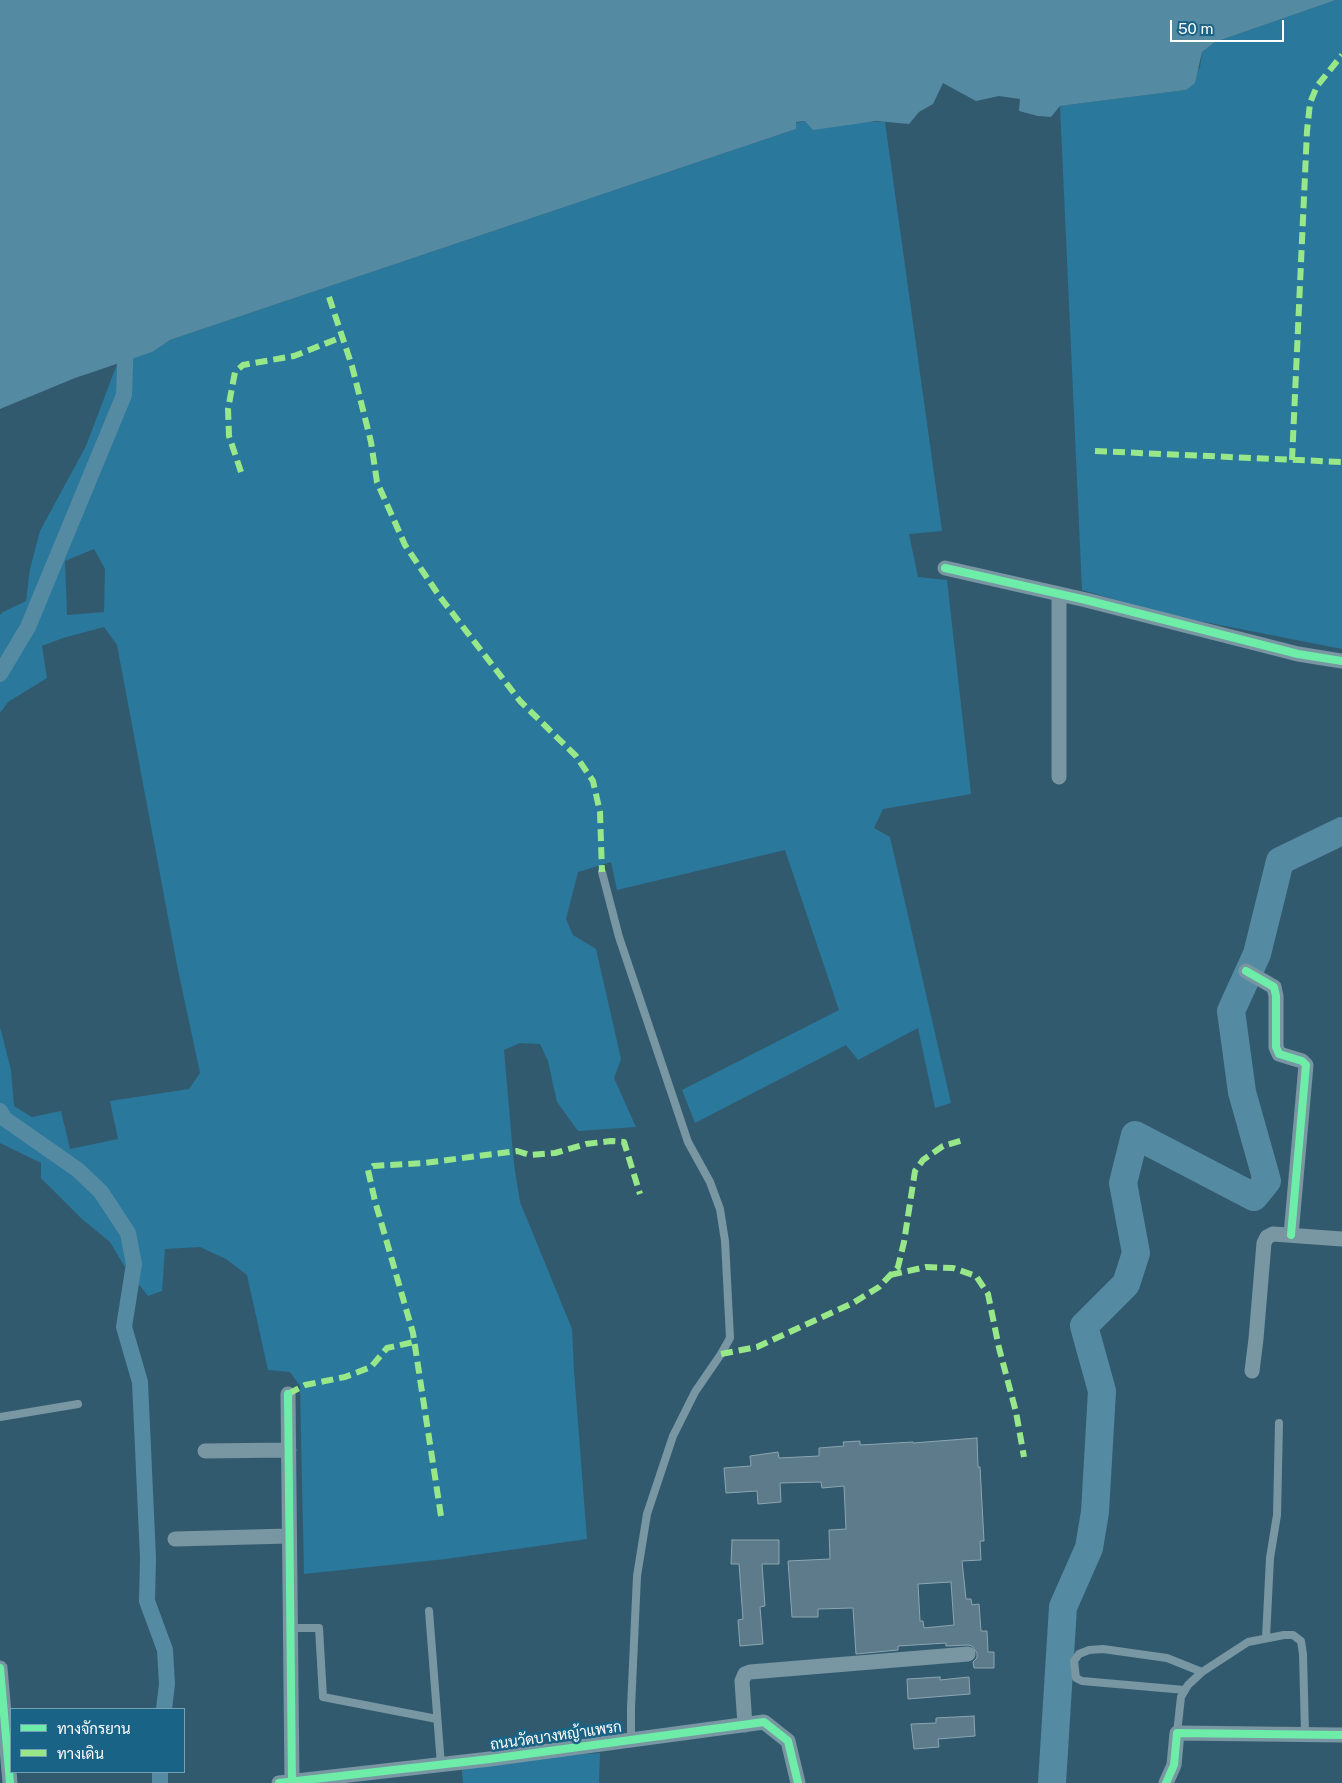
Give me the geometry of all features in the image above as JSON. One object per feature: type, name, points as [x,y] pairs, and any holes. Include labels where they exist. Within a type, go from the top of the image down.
[{"type":"street","points":[[945,568],[1059,594],[1298,654],[1342,662]]},
{"type":"street","points":[[1059,594],[1059,777]]},
{"type":"street","points":[[1246,971],[1274,987],[1276,996],[1277,1051],[1279,1054],[1302,1061],[1306,1065],[1291,1235]]},
{"type":"street","points":[[1252,1371],[1264,1243],[1267,1237],[1273,1234],[1342,1239]]},
{"type":"street","points":[[286,1782],[290,1628],[288,1394]]},
{"type":"street","points":[[206,1451],[289,1450]]},
{"type":"street","points":[[175,1539],[289,1536]]},
{"type":"street","points":[[746,1725],[742,1681],[745,1674],[750,1672],[968,1654]]},
{"type":"street","points":[[0,1668],[10,1783]]},
{"type":"street","name":"ถนนวัดบางหญ้าแพรก","points":[[286,1782],[315,1781],[764,1722],[788,1741],[798,1783]]},
{"type":"street","points":[[1166,1783],[1174,1765],[1177,1733],[1305,1733],[1342,1735]]},
{"type":"lane","points":[[602,872],[619,937],[688,1142],[710,1182],[720,1209],[726,1250],[730,1338],[695,1392],[673,1436],[647,1514],[637,1576],[631,1699],[632,1740]]},
{"type":"lane","points":[[0,1417],[78,1404]]},
{"type":"lane","points":[[1266,1638],[1270,1558],[1277,1516],[1279,1423]]},
{"type":"lane","points":[[428,1611],[441,1765]]},
{"type":"lane","points":[[290,1628],[319,1628],[323,1697],[437,1719]]},
{"type":"lane","points":[[1177,1733],[1181,1697],[1188,1685],[1202,1672],[1248,1642],[1293,1635],[1301,1641],[1303,1654],[1305,1733]]},
{"type":"lane","points":[[1185,1690],[1082,1681],[1076,1678],[1074,1661],[1079,1654],[1103,1649],[1167,1658],[1202,1672]]},
{"type":"shaded area","points":[[0,0],[1336,0],[1215,42],[1202,52],[1195,83],[1186,90],[1060,106],[1051,117],[1019,111],[1020,99],[999,96],[976,101],[943,83],[933,104],[919,112],[909,124],[876,121],[813,130],[805,121],[796,122],[796,129],[170,340],[152,352],[75,378],[0,409]]},
{"type":"shaded area","points":[[1336,0],[1342,0],[1342,649],[1164,614],[1082,590],[1060,106],[1186,90],[1200,67],[1202,52],[1215,42]]},
{"type":"shaded area","points":[[805,121],[885,122],[942,531],[909,534],[918,577],[947,580],[971,794],[883,809],[874,828],[890,837],[951,1103],[935,1108],[918,1028],[858,1060],[846,1045],[695,1123],[682,1090],[839,1010],[785,850],[617,890],[611,862],[578,872],[566,919],[573,935],[596,949],[621,1059],[614,1078],[636,1127],[578,1131],[557,1102],[548,1061],[540,1044],[520,1043],[504,1050],[514,1165],[520,1202],[572,1329],[587,1539],[446,1559],[304,1574],[300,1386],[290,1372],[268,1370],[247,1275],[226,1259],[200,1247],[165,1249],[162,1291],[148,1296],[123,1264],[110,1242],[82,1219],[41,1178],[41,1163],[0,1143],[0,1027],[11,1070],[14,1106],[32,1117],[61,1111],[70,1149],[118,1139],[110,1101],[189,1089],[200,1073],[177,965],[117,645],[104,627],[42,646],[47,678],[8,702],[0,713],[0,615],[26,601],[30,569],[40,531],[86,446],[117,364],[152,351],[170,340],[796,129],[796,123]],"holes":[[[94,549],[105,569],[104,612],[67,615],[65,561]]]},
{"type":"shaded area","points":[[600,1753],[599,1783],[463,1783],[461,1762]]},
{"type":"building","points":[[977,1438],[984,1541],[980,1541],[981,1560],[962,1561],[966,1599],[971,1599],[972,1605],[979,1604],[981,1631],[987,1631],[988,1652],[994,1652],[994,1668],[974,1668],[973,1662],[977,1658],[977,1653],[972,1646],[968,1645],[946,1646],[946,1643],[898,1646],[898,1650],[856,1654],[853,1608],[818,1609],[818,1617],[792,1617],[788,1561],[830,1559],[829,1530],[846,1529],[844,1486],[822,1488],[821,1482],[780,1483],[781,1502],[758,1504],[757,1491],[726,1493],[724,1468],[751,1466],[750,1456],[778,1452],[779,1458],[819,1456],[819,1448],[844,1446],[843,1442],[860,1441],[860,1445]],"holes":[[[951,1582],[954,1625],[924,1628],[923,1621],[920,1621],[918,1584]]]},
{"type":"building","points":[[732,1540],[779,1540],[779,1564],[762,1564],[765,1606],[760,1607],[763,1644],[740,1646],[738,1620],[743,1619],[739,1564],[731,1564]]},
{"type":"building","points":[[940,1677],[940,1680],[969,1677],[970,1694],[908,1699],[907,1679]]},
{"type":"building","points":[[974,1716],[975,1736],[938,1739],[939,1747],[914,1749],[911,1724],[936,1723],[936,1718]]},
{"type":"waterway","points":[[0,674],[28,627],[124,395],[126,340]]},
{"type":"waterway","points":[[1052,1783],[1063,1607],[1089,1548],[1095,1512],[1102,1391],[1084,1326],[1126,1284],[1136,1253],[1123,1183],[1135,1135],[1254,1197],[1267,1181],[1242,1092],[1231,1011],[1257,954],[1280,861],[1342,831]]},
{"type":"waterway","points":[[0,1111],[5,1119],[78,1170],[101,1192],[128,1233],[134,1264],[124,1327],[140,1382],[148,1558],[147,1601],[165,1650],[167,1684],[164,1708]]},
{"type":"waterway","points":[[160,1773],[160,1783]]},
{"type":"marked path","points":[[1292,460],[1307,131],[1310,103],[1317,86],[1342,55]]},
{"type":"marked path","points":[[329,297],[352,366],[371,442],[377,482],[405,545],[440,597],[520,701],[576,756],[593,781],[600,812],[602,872]]},
{"type":"marked path","points":[[241,472],[229,436],[228,409],[235,372],[243,365],[294,356],[342,337]]},
{"type":"marked path","points":[[1095,451],[1342,462]]},
{"type":"marked path","points":[[721,1354],[757,1347],[853,1303],[879,1287],[898,1267],[904,1242],[915,1171],[923,1160],[943,1146],[963,1140]]},
{"type":"marked path","points":[[441,1516],[413,1333],[375,1201],[368,1170],[373,1166],[424,1163],[517,1151],[530,1155],[555,1153],[586,1144],[611,1141],[624,1142],[640,1194]]},
{"type":"marked path","points":[[890,1275],[926,1267],[953,1268],[976,1276],[988,1294],[999,1348],[1016,1412],[1024,1457]]},
{"type":"marked path","points":[[288,1394],[305,1385],[345,1377],[371,1367],[387,1348],[414,1342]]},
{"type":"cycle path","points":[[945,568],[1086,600],[1298,654],[1342,661]]},
{"type":"cycle path","points":[[1246,971],[1274,987],[1276,996],[1276,1047],[1279,1054],[1302,1061],[1306,1065],[1291,1235]]},
{"type":"cycle path","points":[[288,1394],[292,1782]]},
{"type":"cycle path","points":[[0,1668],[10,1783]]},
{"type":"cycle path","points":[[279,1783],[490,1759],[764,1722],[788,1741],[798,1783]]},
{"type":"cycle path","points":[[1166,1783],[1174,1765],[1177,1733],[1342,1735]]}]
